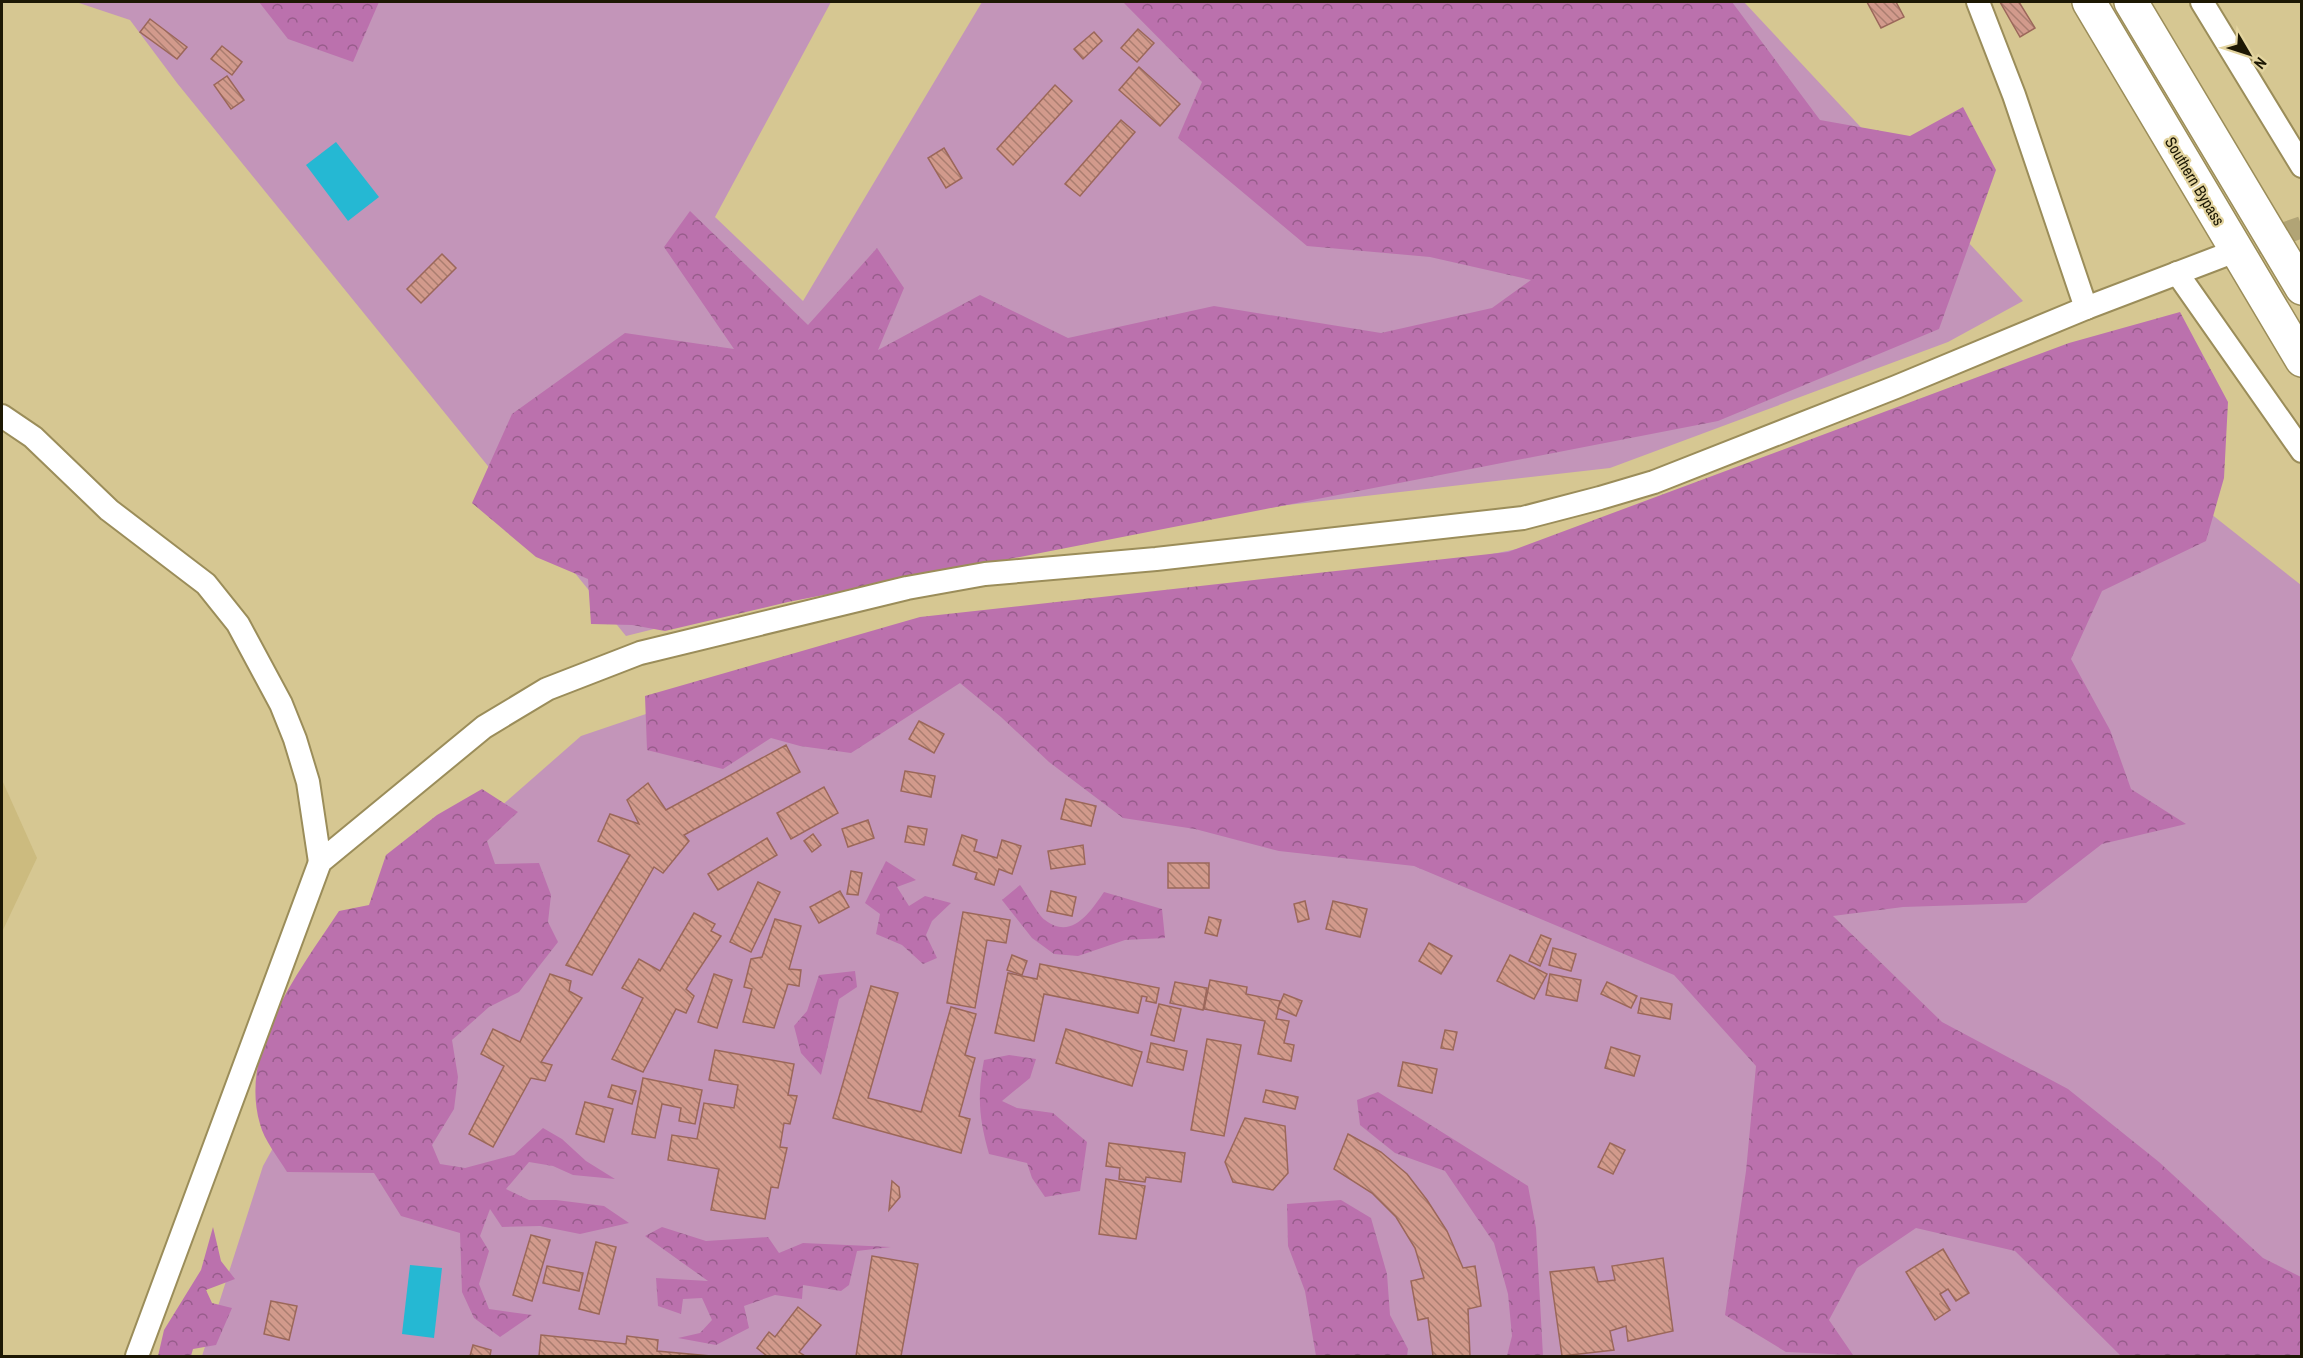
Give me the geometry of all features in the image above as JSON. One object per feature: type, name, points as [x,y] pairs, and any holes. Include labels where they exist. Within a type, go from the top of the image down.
[{"type":"highway","name":"Southern Bypass","points":[[2089,2],[2301,360]]},
{"type":"highway","points":[[2131,2],[2301,288]]},
{"type":"street","points":[[1978,2],[2014,95],[2086,308]]},
{"type":"street","points":[[2202,2],[2301,166]]},
{"type":"street","points":[[137,1356],[275,977],[320,862],[484,727],[547,689],[640,653],[907,588],[985,574],[1168,558],[1523,518],[1654,482],[1896,387],[2086,308],[2225,255]]},
{"type":"street","points":[[2177,273],[2301,451]]},
{"type":"street","points":[[2,416],[33,437],[109,510],[206,584],[238,624],[281,704],[295,739],[308,782],[320,862]]},
{"type":"shaded area","points":[[76,2],[831,2],[715,217],[803,301],[982,2],[1744,2],[2023,301],[1948,342],[1610,468],[1033,534],[626,636],[177,83],[130,20]]},
{"type":"shaded area","points":[[2206,510],[2301,585],[2301,1356],[202,1356],[263,1166],[374,966],[467,836],[581,736],[867,639],[1457,561],[1618,529]]},
{"type":"shaded area","points":[[2,780],[37,858],[2,932]]},
{"type":"green space","points":[[259,2],[379,2],[353,62],[288,39]]},
{"type":"green space","points":[[1123,2],[1732,2],[1820,120],[1910,136],[1963,107],[1996,170],[1939,329],[1718,421],[788,602],[665,631],[632,625],[591,624],[588,579],[536,557],[472,503],[512,414],[625,333],[734,349],[664,247],[690,211],[808,325],[877,248],[904,288],[878,350],[980,295],[1068,338],[1214,306],[1381,333],[1492,308],[1531,280],[1430,257],[1307,246],[1178,138],[1202,82]]},
{"type":"green space","points":[[2180,312],[2228,402],[2224,478],[2206,541],[2102,591],[2071,659],[2110,730],[2131,789],[2186,824],[2102,844],[2026,903],[1903,907],[1833,916],[1942,1022],[2068,1089],[2159,1162],[2263,1258],[2301,1277],[2301,1356],[2121,1356],[2015,1251],[1916,1228],[1857,1268],[1829,1320],[1853,1355],[1786,1352],[1725,1315],[1746,1171],[1756,1066],[1674,975],[1414,866],[1279,851],[1195,829],[1123,818],[1049,762],[960,683],[851,753],[800,746],[771,738],[723,769],[647,750],[645,696],[920,617],[1508,552],[2069,343]]},
{"type":"green space","points":[[482,789],[518,812],[487,841],[495,864],[539,863],[551,895],[548,922],[558,942],[519,992],[489,1007],[452,1040],[458,1077],[454,1109],[432,1145],[440,1164],[465,1168],[514,1155],[543,1128],[562,1139],[586,1161],[615,1179],[573,1175],[553,1166],[529,1162],[506,1189],[529,1200],[556,1200],[604,1206],[629,1223],[580,1234],[540,1226],[502,1227],[490,1209],[480,1236],[489,1251],[479,1284],[489,1309],[532,1315],[500,1337],[474,1318],[462,1292],[460,1233],[401,1216],[374,1173],[287,1172],[262,1130],[255,1096],[258,1067],[265,1039],[277,1012],[291,985],[339,911],[369,905],[386,855],[437,815]]},
{"type":"green space","points":[[886,861],[916,880],[897,887],[909,906],[925,896],[951,903],[932,921],[926,935],[937,958],[923,964],[902,945],[876,934],[880,914],[865,903]]},
{"type":"green space","points":[[1020,885],[1042,917],[1055,926],[1064,927],[1080,921],[1104,892],[1162,909],[1165,938],[1125,940],[1078,956],[1054,954],[1032,938],[1002,900]]},
{"type":"green space","points":[[855,971],[857,987],[839,999],[821,1075],[801,1053],[794,1026],[807,1011],[819,975]]},
{"type":"green space","points":[[1009,1055],[1036,1059],[1030,1078],[1002,1101],[1017,1108],[1053,1113],[1087,1142],[1080,1191],[1045,1197],[1032,1178],[1027,1163],[989,1154],[980,1107],[980,1085],[984,1060]]},
{"type":"green space","points":[[1378,1092],[1528,1186],[1536,1228],[1543,1356],[1507,1356],[1512,1336],[1508,1294],[1494,1243],[1445,1171],[1395,1153],[1360,1125],[1357,1100]]},
{"type":"green space","points":[[1341,1200],[1371,1218],[1387,1274],[1390,1315],[1408,1349],[1407,1356],[1316,1356],[1305,1291],[1288,1246],[1287,1204]]},
{"type":"green space","points":[[213,1227],[221,1261],[235,1279],[206,1290],[212,1303],[232,1308],[216,1345],[193,1349],[191,1356],[158,1356],[164,1330],[201,1270]]},
{"type":"green space","points":[[662,1227],[706,1241],[768,1237],[779,1253],[803,1243],[891,1247],[857,1251],[849,1285],[841,1291],[803,1285],[802,1299],[775,1295],[744,1306],[749,1328],[716,1345],[678,1338],[700,1333],[712,1320],[702,1298],[683,1299],[681,1314],[658,1306],[656,1278],[708,1281],[645,1236]]},
{"type":"water","points":[[336,142],[379,197],[348,221],[306,165]]},
{"type":"water","points":[[410,1265],[442,1268],[434,1338],[402,1334]]},
{"type":"building","points":[[1867,2],[1896,2],[1904,17],[1881,28]]},
{"type":"building","points":[[2000,2],[2019,2],[2035,28],[2020,37]]},
{"type":"building","points":[[150,19],[187,47],[177,59],[140,32]]},
{"type":"building","points":[[1138,29],[1154,43],[1137,62],[1121,48]]},
{"type":"building","points":[[1094,32],[1102,41],[1083,59],[1074,49]]},
{"type":"building","points":[[222,46],[242,62],[232,75],[211,59]]},
{"type":"building","points":[[1139,67],[1180,104],[1160,126],[1119,90]]},
{"type":"building","points":[[227,76],[244,100],[231,109],[214,85]]},
{"type":"building","points":[[1055,85],[1072,101],[1013,165],[997,149]]},
{"type":"building","points":[[1121,120],[1135,132],[1080,196],[1065,184]]},
{"type":"building","points":[[944,148],[962,178],[946,188],[928,158]]},
{"type":"building","points":[[442,254],[456,268],[421,303],[407,289]]},
{"type":"building","points":[[919,721],[944,734],[934,753],[909,739]]},
{"type":"building","points":[[786,745],[800,772],[684,835],[689,841],[663,873],[654,867],[592,975],[566,965],[630,855],[598,841],[610,814],[639,824],[627,800],[648,783],[666,810]]},
{"type":"building","points":[[905,771],[935,776],[931,797],[901,791]]},
{"type":"building","points":[[824,787],[838,813],[791,839],[777,813]]},
{"type":"building","points":[[1066,799],[1096,806],[1091,826],[1061,819]]},
{"type":"building","points":[[868,820],[874,838],[848,847],[842,829]]},
{"type":"building","points":[[908,826],[927,829],[924,845],[905,842]]},
{"type":"building","points":[[813,834],[821,845],[812,852],[804,841]]},
{"type":"building","points":[[962,835],[977,840],[974,851],[997,858],[1002,840],[1021,846],[1012,874],[999,869],[994,885],[975,879],[977,873],[953,865]]},
{"type":"building","points":[[767,838],[777,855],[718,890],[708,874]]},
{"type":"building","points":[[1083,845],[1085,864],[1051,869],[1048,851]]},
{"type":"building","points":[[1168,863],[1209,863],[1209,888],[1168,888]]},
{"type":"building","points":[[851,871],[862,873],[858,895],[847,894]]},
{"type":"building","points":[[758,882],[780,892],[751,952],[730,942]]},
{"type":"building","points":[[840,891],[849,907],[819,923],[810,907]]},
{"type":"building","points":[[1051,891],[1076,897],[1072,916],[1047,911]]},
{"type":"building","points":[[1305,901],[1309,919],[1298,922],[1294,904]]},
{"type":"building","points":[[1333,901],[1367,909],[1360,937],[1326,929]]},
{"type":"building","points":[[963,912],[1010,920],[1006,943],[987,940],[975,1008],[947,1003]]},
{"type":"building","points":[[694,913],[715,924],[711,931],[721,936],[686,989],[694,996],[686,1013],[676,1009],[643,1072],[612,1059],[643,998],[622,988],[639,959],[660,971]]},
{"type":"building","points":[[1209,917],[1221,920],[1217,936],[1205,933]]},
{"type":"building","points":[[775,919],[801,926],[789,969],[801,970],[799,986],[788,984],[774,1028],[743,1022],[752,989],[744,987],[751,959],[762,957]]},
{"type":"building","points":[[1541,935],[1551,939],[1540,966],[1529,961]]},
{"type":"building","points":[[1429,943],[1452,956],[1441,974],[1419,961]]},
{"type":"building","points":[[1553,948],[1576,954],[1571,971],[1549,965]]},
{"type":"building","points":[[1012,955],[1027,961],[1022,975],[1007,970]]},
{"type":"building","points":[[1510,955],[1547,974],[1534,999],[1497,981]]},
{"type":"building","points":[[1040,964],[1159,988],[1156,1003],[1146,1001],[1147,997],[1142,996],[1138,1013],[1044,994],[1034,1041],[995,1033],[1008,973],[1037,979]]},
{"type":"building","points":[[550,974],[571,981],[569,991],[582,998],[541,1062],[552,1065],[545,1081],[531,1078],[493,1147],[469,1134],[504,1066],[481,1054],[493,1029],[520,1042]]},
{"type":"building","points":[[714,974],[732,980],[717,1028],[698,1022]]},
{"type":"building","points":[[1550,974],[1581,980],[1577,1001],[1546,995]]},
{"type":"building","points":[[1210,980],[1247,987],[1246,994],[1280,1001],[1276,1019],[1289,1021],[1284,1043],[1294,1045],[1291,1061],[1258,1054],[1265,1021],[1204,1009]]},
{"type":"building","points":[[1175,982],[1207,988],[1203,1010],[1170,1003]]},
{"type":"building","points":[[1607,982],[1637,996],[1631,1008],[1601,994]]},
{"type":"building","points":[[871,986],[898,993],[868,1098],[921,1112],[951,1007],[976,1014],[965,1055],[975,1058],[959,1116],[970,1119],[961,1153],[833,1118]]},
{"type":"building","points":[[1284,994],[1302,1001],[1296,1016],[1278,1008]]},
{"type":"building","points":[[1641,998],[1672,1004],[1670,1019],[1638,1013]]},
{"type":"building","points":[[1159,1004],[1181,1009],[1174,1041],[1151,1035]]},
{"type":"building","points":[[1066,1029],[1142,1052],[1132,1086],[1056,1063]]},
{"type":"building","points":[[1445,1030],[1457,1032],[1453,1050],[1441,1048]]},
{"type":"building","points":[[1207,1039],[1241,1045],[1224,1136],[1191,1130]]},
{"type":"building","points":[[1151,1043],[1187,1051],[1183,1070],[1147,1062]]},
{"type":"building","points":[[1611,1047],[1640,1056],[1634,1076],[1605,1068]]},
{"type":"building","points":[[715,1050],[794,1064],[788,1095],[797,1096],[790,1124],[784,1123],[780,1147],[787,1148],[778,1188],[771,1187],[765,1219],[711,1210],[719,1169],[668,1160],[672,1135],[697,1139],[704,1103],[734,1108],[738,1085],[709,1080]]},
{"type":"building","points":[[1403,1062],[1437,1069],[1432,1093],[1398,1086]]},
{"type":"building","points":[[643,1078],[702,1090],[695,1124],[679,1121],[681,1108],[662,1104],[655,1138],[632,1134]]},
{"type":"building","points":[[612,1085],[636,1091],[632,1104],[608,1097]]},
{"type":"building","points":[[1266,1090],[1298,1097],[1295,1109],[1263,1102]]},
{"type":"building","points":[[585,1102],[613,1109],[604,1142],[576,1134]]},
{"type":"building","points":[[1245,1118],[1285,1126],[1288,1173],[1273,1190],[1233,1182],[1225,1162]]},
{"type":"building","points":[[1348,1134],[1381,1152],[1407,1174],[1447,1231],[1463,1268],[1475,1266],[1481,1306],[1468,1309],[1470,1356],[1433,1356],[1428,1318],[1418,1320],[1411,1281],[1424,1278],[1415,1248],[1396,1217],[1372,1193],[1334,1169]]},
{"type":"building","points":[[1109,1143],[1185,1153],[1181,1182],[1146,1177],[1145,1182],[1119,1179],[1120,1168],[1106,1166]]},
{"type":"building","points":[[1610,1143],[1625,1150],[1613,1174],[1598,1167]]},
{"type":"building","points":[[1106,1179],[1145,1186],[1136,1239],[1099,1234]]},
{"type":"building","points":[[892,1181],[899,1187],[900,1197],[889,1210]]},
{"type":"building","points":[[531,1235],[550,1240],[532,1301],[513,1295]]},
{"type":"building","points":[[596,1242],[616,1247],[599,1314],[579,1309]]},
{"type":"building","points":[[1943,1249],[1969,1293],[1956,1301],[1948,1289],[1940,1294],[1950,1310],[1935,1320],[1906,1272]]},
{"type":"building","points":[[872,1256],[918,1264],[901,1356],[856,1356]]},
{"type":"building","points":[[1663,1258],[1673,1331],[1628,1341],[1626,1326],[1610,1331],[1614,1350],[1562,1356],[1550,1272],[1594,1267],[1598,1282],[1615,1280],[1612,1266]]},
{"type":"building","points":[[547,1266],[583,1273],[579,1291],[543,1283]]},
{"type":"building","points":[[271,1301],[297,1306],[289,1340],[264,1334]]},
{"type":"building","points":[[798,1307],[821,1325],[799,1352],[805,1356],[767,1356],[757,1348],[769,1332],[775,1337]]},
{"type":"building","points":[[541,1335],[626,1344],[627,1336],[658,1340],[657,1351],[711,1356],[539,1356]]},
{"type":"building","points":[[473,1345],[491,1350],[490,1356],[470,1356]]},
{"type":"tunnel","points":[[2225,255],[2302,227]]}]
